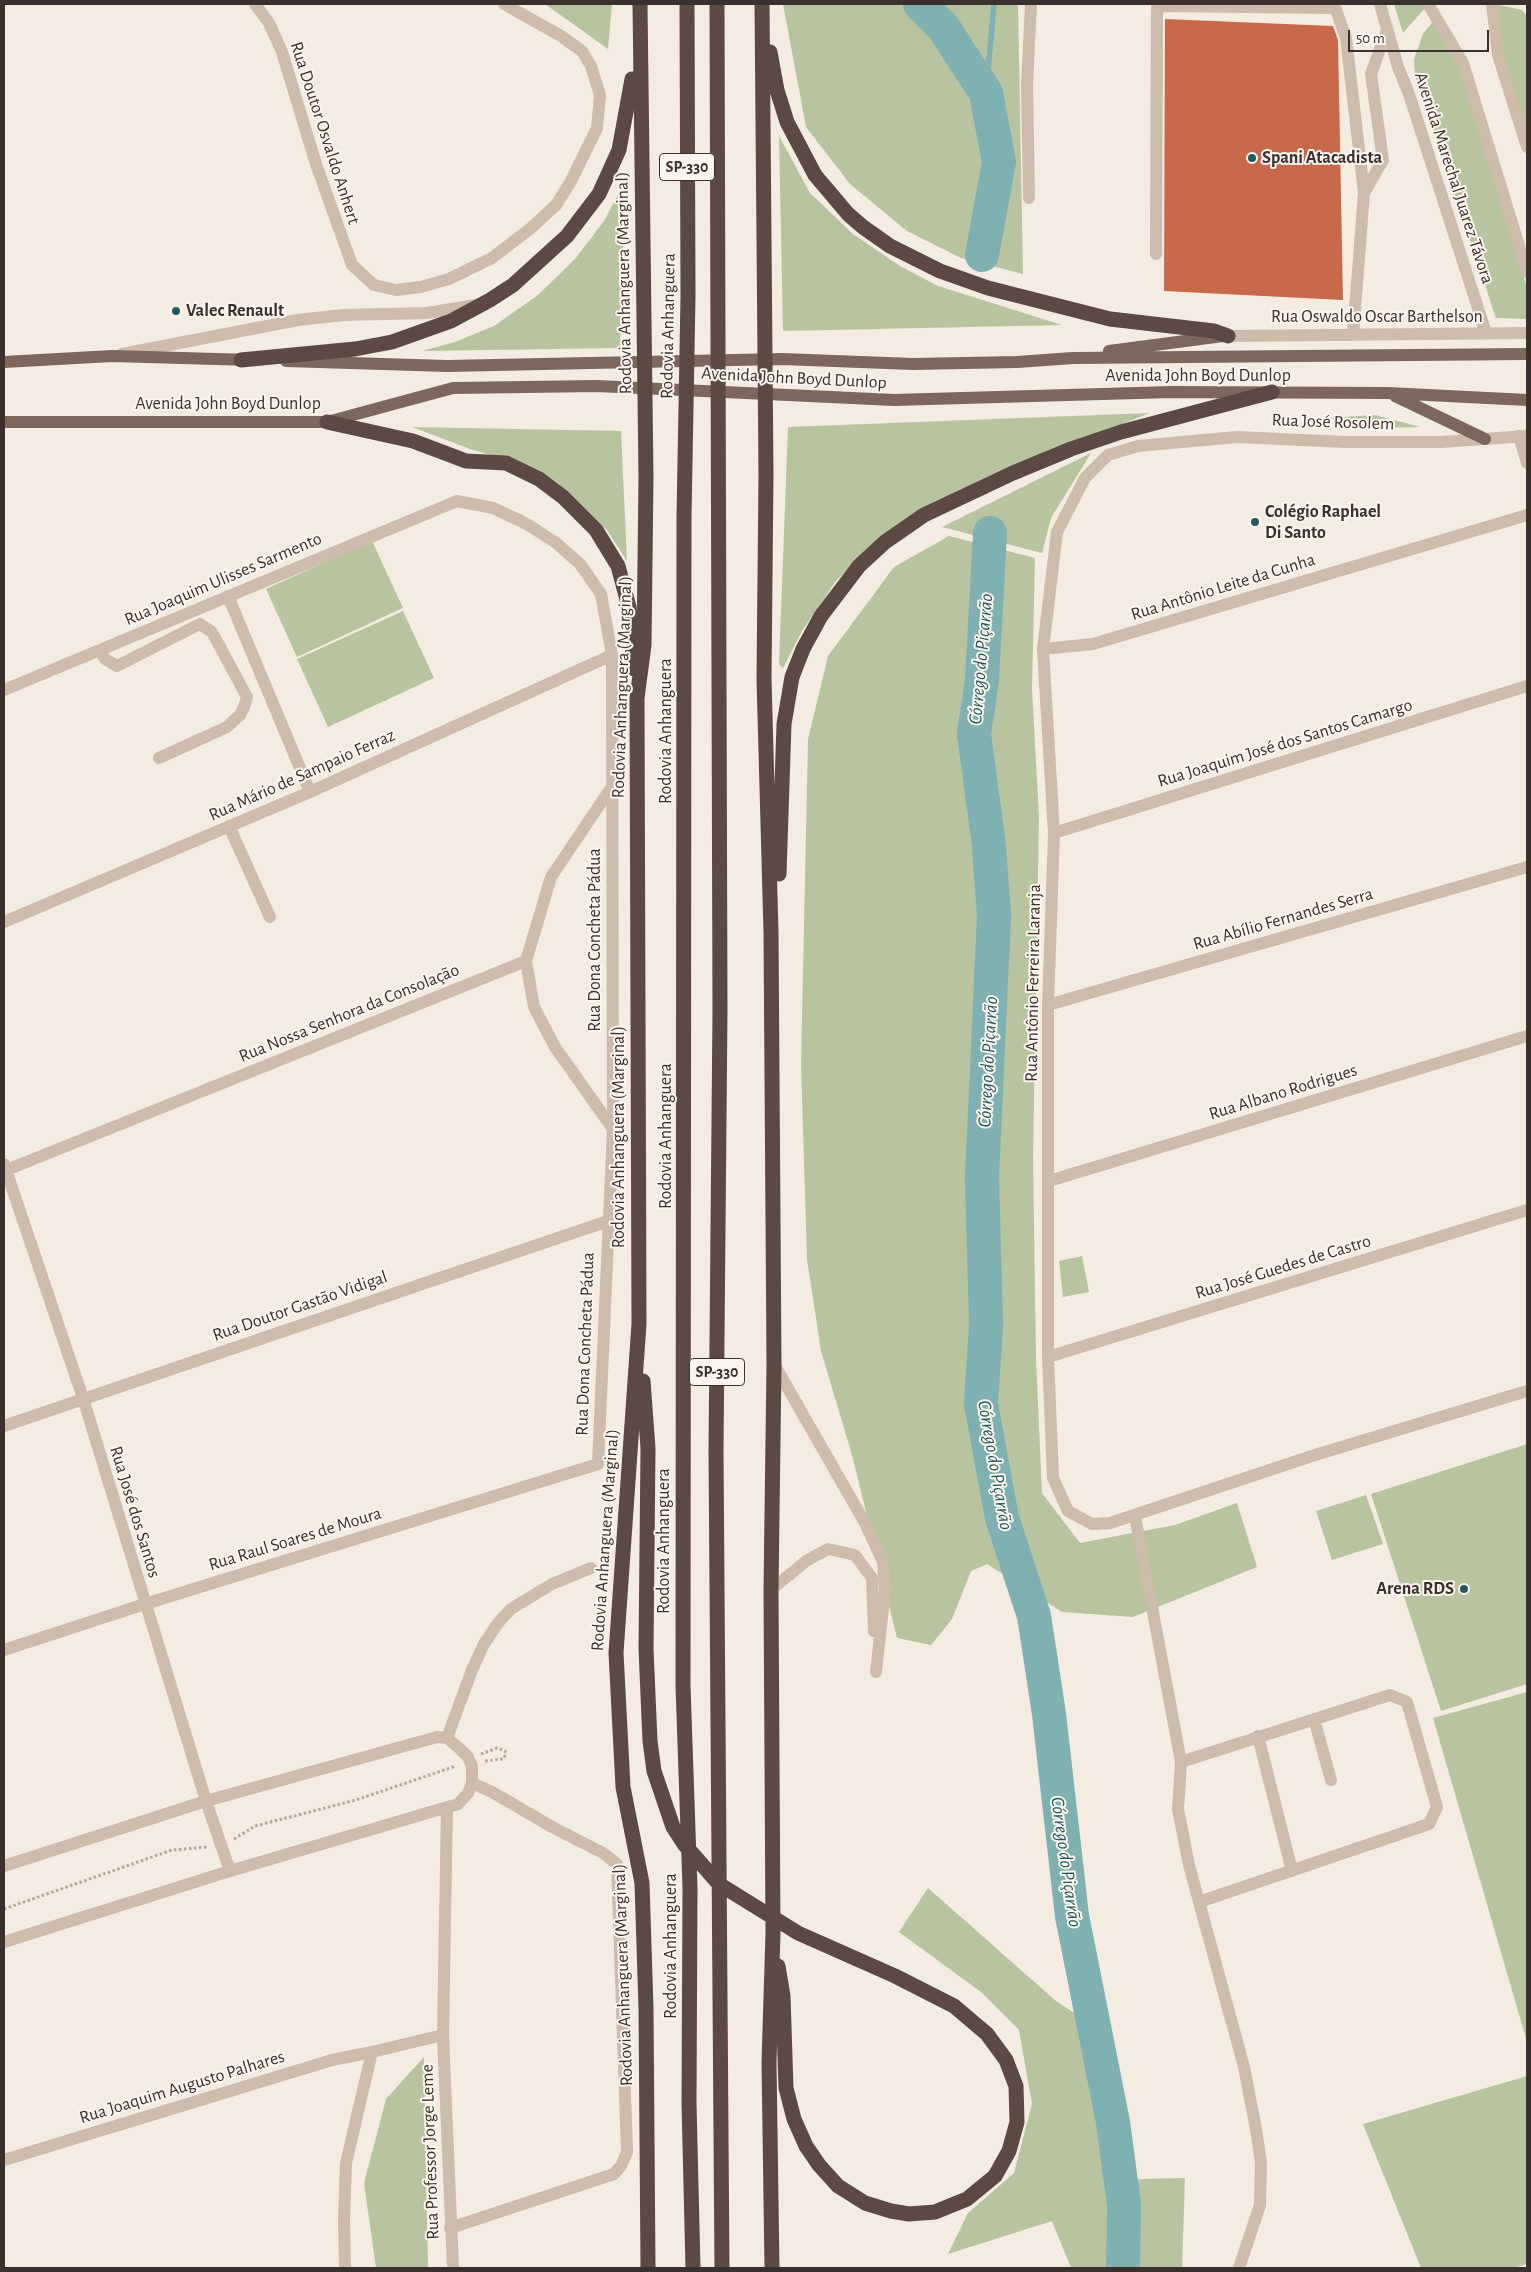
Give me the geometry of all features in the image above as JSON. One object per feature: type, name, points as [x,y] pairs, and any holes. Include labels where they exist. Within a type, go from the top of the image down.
[{"type":"highway","name":"Rodovia Anhanguera (Marginal)","points":[[640,4],[642,288],[646,477],[644,645],[637,698],[639,1324],[616,1653],[623,1788],[642,1883],[646,2008],[648,2268]]},
{"type":"highway","name":"Rodovia Anhanguera","points":[[687,4],[688,296],[684,516],[683,1666],[690,1888],[690,2104],[693,2268]]},
{"type":"highway","name":"SP-330","points":[[717,4],[720,1009],[716,1460],[722,2268]]},
{"type":"highway","points":[[762,4],[766,474],[764,679],[772,932],[774,1364],[771,1590],[773,1933],[768,2062],[772,2268]]},
{"type":"highway","points":[[762,4],[777,90],[795,140],[825,189],[848,214],[877,237],[904,254],[940,271],[988,288],[1110,319],[1214,331],[1228,336]]},
{"type":"highway","points":[[241,360],[376,346],[451,321],[513,285],[567,236],[599,194],[613,166],[624,131],[639,40]]},
{"type":"highway","points":[[772,932],[779,892],[784,724],[792,677],[803,649],[821,616],[859,566],[885,542],[924,515],[1014,473],[1071,449],[1121,432],[1272,392]]},
{"type":"highway","points":[[327,422],[413,441],[466,461],[506,463],[539,479],[574,506],[604,541],[622,577],[629,607],[637,698]]},
{"type":"highway","points":[[639,1324],[648,1448],[646,1582],[650,1741],[654,1770],[672,1827],[684,1844],[719,1884],[798,1933],[895,1976],[954,2006],[987,2034],[1006,2060],[1016,2086],[1017,2122],[1009,2151],[995,2176],[967,2198],[935,2212],[900,2212],[865,2203],[838,2186],[819,2165],[806,2146],[794,2119],[786,2088],[783,1996],[773,1933]]},
{"type":"main road","points":[[1073,358],[1146,345],[1228,336]]},
{"type":"main road","name":"Avenida John Boyd Dunlop","points":[[4,362],[112,356],[448,366],[782,359],[913,364],[1017,362],[1073,358],[1527,354]]},
{"type":"main road","points":[[4,356],[27,361]]},
{"type":"main road","name":"Avenida John Boyd Dunlop","points":[[4,422],[327,422],[453,388],[597,386],[894,400],[1172,392],[1272,392],[1388,393],[1527,400]]},
{"type":"main road","points":[[1388,393],[1485,439]]},
{"type":"street","name":"Rua Doutor Osvaldo Anhert","points":[[255,4],[269,23],[282,52],[342,241],[352,265],[374,286],[396,290],[421,287],[449,279],[492,258],[531,228],[556,205],[576,172],[597,128],[600,95],[591,66],[582,51],[504,4]]},
{"type":"street","points":[[1029,198],[1027,85],[1032,4]]},
{"type":"street","name":"Avenida Marechal Juarez Távora","points":[[1380,4],[1486,333]]},
{"type":"street","points":[[1428,4],[1463,63],[1527,272]]},
{"type":"street","points":[[1492,4],[1498,54],[1527,147]]},
{"type":"street","points":[[1156,254],[1157,5],[1334,6],[1346,38],[1364,193],[1353,335]]},
{"type":"street","points":[[1364,193],[1383,160],[1371,74],[1387,30]]},
{"type":"street","points":[[112,356],[298,320],[343,315],[427,313],[490,300]]},
{"type":"street","name":"Rua Oswaldo Oscar Barthelson","points":[[1228,336],[1527,333]]},
{"type":"street","name":"Rua José Rosolem","points":[[1138,446],[1237,436],[1346,442],[1441,442],[1523,436]]},
{"type":"street","points":[[1523,436],[1527,463]]},
{"type":"street","name":"Rua Antônio Ferreira Laranja","points":[[1135,1516],[1110,1523],[1092,1524],[1068,1510],[1053,1478],[1048,1357],[1048,1005],[1054,833],[1043,649],[1057,532],[1085,478],[1108,456],[1138,446]]},
{"type":"street","name":"Rua Joaquim Ulisses Sarmento","points":[[4,690],[457,501]]},
{"type":"street","name":"Rua Dona Concheta Pádua","points":[[457,501],[493,508],[525,523],[555,542],[580,564],[601,594],[612,655],[613,1129],[598,1464]]},
{"type":"street","name":"Rua Antônio Leite da Cunha","points":[[1043,649],[1093,644],[1527,515]]},
{"type":"street","points":[[228,596],[310,792]]},
{"type":"street","points":[[100,650],[105,659],[117,666],[200,624],[212,632],[247,697],[244,707],[240,715],[227,727],[159,758]]},
{"type":"street","name":"Rua Mário de Sampaio Ferraz","points":[[4,922],[310,792],[612,655]]},
{"type":"street","name":"Rua Joaquim José dos Santos Camargo","points":[[1054,833],[1527,686]]},
{"type":"street","points":[[611,788],[551,877],[526,961],[534,1007],[555,1047],[613,1129]]},
{"type":"street","points":[[229,826],[270,917]]},
{"type":"street","name":"Rua Abílio Fernandes Serra","points":[[1048,1005],[1527,867]]},
{"type":"street","name":"Rua Nossa Senhora da Consolação","points":[[4,1168],[526,961]]},
{"type":"street","name":"Rua Albano Rodrigues","points":[[1049,1181],[1527,1036]]},
{"type":"street","name":"Rua José dos Santos","points":[[4,1168],[83,1398],[206,1801],[230,1871]]},
{"type":"street","name":"Rua José Guedes de Castro","points":[[1048,1357],[1527,1210]]},
{"type":"street","name":"Rua Doutor Gastão Vidigal","points":[[4,1426],[608,1221]]},
{"type":"street","points":[[771,1590],[806,1561],[828,1549],[855,1555],[872,1578],[876,1672],[884,1590],[883,1562],[865,1523],[774,1364]]},
{"type":"street","points":[[1239,2268],[1260,2205],[1261,2162],[1244,2067],[1189,1865],[1178,1808],[1181,1762],[1135,1516],[1315,1455],[1527,1391]]},
{"type":"street","name":"Rua Raul Soares de Moura","points":[[4,1650],[145,1604],[598,1464]]},
{"type":"street","points":[[447,1738],[472,1670],[484,1644],[498,1623],[511,1609],[552,1584],[590,1568]]},
{"type":"street","points":[[1181,1762],[1390,1694],[1407,1702],[1437,1808],[1429,1824],[1200,1902]]},
{"type":"street","points":[[1314,1719],[1331,1780]]},
{"type":"street","points":[[1258,1736],[1292,1871]]},
{"type":"street","points":[[4,1866],[206,1801],[437,1737],[447,1738],[464,1752],[470,1761],[473,1773],[468,1793],[458,1804],[230,1871],[4,1942]]},
{"type":"street","points":[[450,2228],[614,2174],[621,2166],[627,2152],[617,1864],[612,1859],[492,1792],[472,1783]]},
{"type":"street","name":"Rua Professor Jorge Leme","points":[[447,1807],[443,2035],[453,2268]]},
{"type":"street","name":"Rua Professor Jorge Leme","points":[[372,2052],[443,2035]]},
{"type":"street","points":[[345,2268],[346,2163],[372,2052]]},
{"type":"street","name":"Rua Joaquim Augusto Palhares","points":[[4,2160],[332,2060],[372,2052]]},
{"type":"path","points":[[4,1909],[172,1850],[222,1846],[255,1826],[356,1800],[470,1761],[497,1748],[502,1748],[506,1754],[503,1759],[498,1761],[470,1761]]},
{"type":"green space","points":[[545,4],[612,4],[608,49]]},
{"type":"green space","points":[[783,4],[1018,4],[1023,274],[961,258],[907,231],[850,184],[806,127]]},
{"type":"green space","points":[[1394,4],[1433,4],[1425,8],[1403,33]]},
{"type":"green space","points":[[1494,4],[1522,10],[1527,16],[1527,138],[1501,54]]},
{"type":"green space","points":[[1434,20],[1460,65],[1527,288],[1527,319],[1496,318],[1415,76],[1414,59],[1423,34]]},
{"type":"green space","points":[[779,136],[810,193],[853,234],[900,266],[938,286],[1062,325],[783,331]]},
{"type":"green space","points":[[625,181],[620,348],[422,351],[455,342],[494,326],[538,295],[575,259],[604,221]]},
{"type":"green space","points":[[1150,413],[985,478],[871,545],[836,581],[802,631],[783,668],[779,664],[788,427]]},
{"type":"green space","points":[[1375,415],[1420,427],[1376,428],[1329,418]]},
{"type":"green space","points":[[412,427],[621,431],[627,561],[607,530],[565,493],[501,458],[470,449]]},
{"type":"green space","points":[[1091,453],[1051,518],[1042,553],[942,527]]},
{"type":"green space","points":[[949,536],[1035,558],[1032,689],[1039,817],[1033,1157],[1036,1359],[1042,1493],[1080,1543],[1175,1525],[1237,1503],[1257,1567],[1133,1617],[1062,1612],[987,1564],[971,1571],[952,1619],[931,1645],[897,1638],[852,1455],[821,1351],[807,1259],[801,1065],[808,739],[828,656],[894,567]]},
{"type":"green space","points":[[372,541],[403,608],[297,657],[266,589]]},
{"type":"green space","points":[[403,611],[434,678],[328,727],[297,659]]},
{"type":"green space","points":[[1082,1256],[1089,1292],[1063,1297],[1059,1261]]},
{"type":"green space","name":"Arena RDS","points":[[1527,1444],[1527,1684],[1441,1711],[1371,1494]]},
{"type":"green space","points":[[1366,1495],[1383,1544],[1332,1560],[1316,1511]]},
{"type":"green space","points":[[1527,1692],[1527,2042],[1433,1718]]},
{"type":"green space","points":[[928,1888],[1056,2001],[1079,2016],[1107,2180],[1185,2178],[1182,2268],[1071,2268],[1052,2221],[948,2254],[968,2213],[1014,2173],[1032,2104],[1019,2030],[981,1992],[899,1932]]},
{"type":"green space","points":[[424,2057],[428,2268],[376,2268],[364,2183],[386,2099]]},
{"type":"green space","points":[[1527,2076],[1527,2264],[1514,2268],[1421,2268],[1363,2124]]},
{"type":"building","name":"Spani Atacadista","points":[[1165,19],[1333,26],[1338,40],[1343,300],[1164,291]]},
{"type":"waterway","name":"Córrego do Piçarrão","points":[[920,4],[943,27],[986,93],[999,162],[982,255]]},
{"type":"waterway","points":[[986,93],[994,4]]},
{"type":"waterway","name":"Córrego do Piçarrão","points":[[990,533],[982,680],[974,734],[989,846],[994,916],[982,1177],[986,1325],[981,1404],[1002,1518],[1034,1616],[1049,1714],[1072,1916],[1113,2122],[1124,2205],[1123,2268]]},
{"type":"place","name":"Spani Atacadista","points":[[1252,158]]},
{"type":"place","name":"Valec Renault","points":[[176,311]]},
{"type":"place","name":"Colégio Raphael Di Santo","points":[[1255,522]]},
{"type":"place","name":"Arena RDS","points":[[1464,1589]]}]
